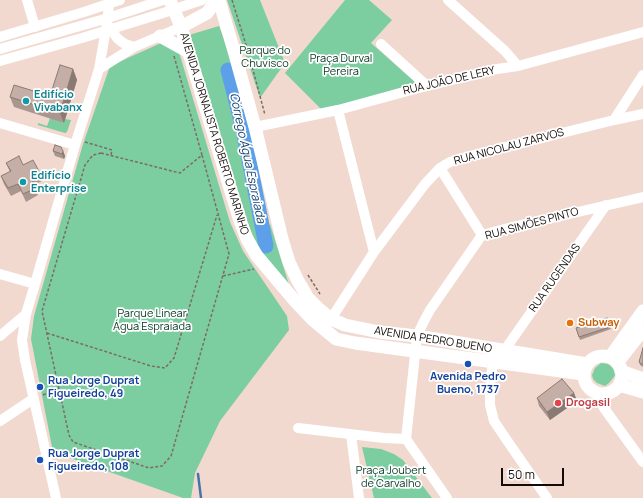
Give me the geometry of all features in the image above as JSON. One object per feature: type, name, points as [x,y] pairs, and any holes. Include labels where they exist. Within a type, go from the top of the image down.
[{"type":"main road","name":"AVENIDA JORNALISTA ROBERTO MARINHO","points":[[170,0],[189,52],[246,239],[257,256],[296,301]]},
{"type":"main road","points":[[181,27],[207,13],[214,0]]},
{"type":"main road","points":[[219,0],[255,127],[282,239],[289,262],[302,277]]},
{"type":"main road","points":[[160,36],[189,52]]},
{"type":"main road","name":"AVENIDA PEDRO BUENO","points":[[302,277],[308,298],[331,319],[345,325],[380,332],[417,336],[504,351],[585,369]]},
{"type":"main road","name":"AVENIDA PEDRO BUENO","points":[[296,301],[313,320],[336,339],[415,352],[493,362],[585,369]]},
{"type":"main road","points":[[643,310],[616,364],[621,381],[617,388],[611,392],[600,393],[591,390],[585,382],[585,369],[592,359],[599,356],[602,356],[616,364],[643,379]]},
{"type":"main road","points":[[616,364],[643,330]]},
{"type":"main road","points":[[619,385],[643,392]]},
{"type":"street","points":[[27,0],[35,27]]},
{"type":"street","points":[[0,37],[120,0]]},
{"type":"street","points":[[0,49],[108,18],[163,0]]},
{"type":"street","points":[[0,61],[82,38],[202,0]]},
{"type":"street","points":[[452,1],[505,51],[518,66]]},
{"type":"street","points":[[56,498],[25,360],[22,340],[26,314],[79,143],[99,69],[109,4]]},
{"type":"street","points":[[107,23],[122,42],[134,47]]},
{"type":"street","points":[[99,69],[134,47],[181,27]]},
{"type":"street","name":"RUA JOÃO DE LERY","points":[[255,127],[338,110],[427,86],[497,69],[518,66],[643,33]]},
{"type":"street","points":[[381,44],[427,86]]},
{"type":"street","points":[[497,69],[506,58],[505,51]]},
{"type":"street","points":[[614,120],[643,74]]},
{"type":"street","points":[[338,110],[374,252]]},
{"type":"street","name":"RUA NICOLAU ZARVOS","points":[[331,319],[374,252],[425,184],[440,168],[450,162],[466,157],[643,114]]},
{"type":"street","points":[[0,123],[79,143]]},
{"type":"street","points":[[440,168],[482,235]]},
{"type":"street","name":"RUA SIMÕES PINTO","points":[[406,439],[417,336],[430,310],[482,235],[643,197]]},
{"type":"street","name":"RUA RUGENDAS","points":[[504,351],[606,205]]},
{"type":"street","points":[[0,274],[35,284]]},
{"type":"street","points":[[0,336],[26,314]]},
{"type":"street","points":[[493,362],[490,386],[490,405],[494,421],[547,498]]},
{"type":"street","points":[[600,393],[604,408],[643,462]]},
{"type":"street","points":[[0,421],[34,399]]},
{"type":"street","points":[[298,428],[384,438],[406,439],[447,498]]},
{"type":"street","points":[[351,434],[359,498]]},
{"type":"path","points":[[232,0],[248,51],[265,115]]},
{"type":"path","points":[[174,56],[202,155],[229,254],[171,456],[162,466],[149,468],[73,442],[69,435],[42,311],[85,165],[93,155],[101,153],[111,155],[180,173],[202,155]]},
{"type":"path","points":[[79,143],[112,150],[111,155]]},
{"type":"path","points":[[47,333],[151,366],[165,368],[174,358],[218,215]]},
{"type":"path","points":[[223,276],[258,268]]},
{"type":"path","points":[[302,277],[322,298]]},
{"type":"path","points":[[34,399],[59,388]]},
{"type":"green space","name":"Parque do Chuvisco","points":[[227,0],[260,0],[285,63],[260,98]]},
{"type":"green space","name":"Praça Durval Pereira","points":[[345,0],[369,0],[392,20],[371,43],[416,83],[337,107],[322,110],[285,73]]},
{"type":"green space","points":[[219,26],[235,68],[224,72],[243,148],[261,247],[272,245],[268,227],[270,224],[291,291],[263,254],[250,229],[189,35]]},
{"type":"green space","name":"Parque Linear Água Espraiada","points":[[161,43],[179,52],[230,222],[243,251],[287,316],[289,330],[220,421],[195,473],[191,498],[183,498],[53,452],[31,339],[34,316],[83,144],[110,66]]},
{"type":"green space","points":[[50,118],[64,123],[65,119],[71,120],[67,132],[65,133],[38,125],[38,123],[47,126]]},
{"type":"green space","points":[[601,363],[608,364],[612,367],[615,375],[605,386],[597,383],[593,379],[592,375],[595,368]]},
{"type":"green space","name":"Praça Joubert de Carvalho","points":[[362,447],[381,449],[394,454],[403,460],[432,498],[374,498]]},
{"type":"building","points":[[60,65],[73,69],[60,113],[10,97],[14,85],[50,96]]},
{"type":"building","points":[[55,145],[61,147],[63,151],[62,154],[53,151]]},
{"type":"building","name":"Edifício Enterprise","points":[[19,156],[23,165],[33,160],[40,173],[31,178],[36,188],[23,194],[18,184],[8,188],[1,176],[11,171],[6,163]]},
{"type":"building","points":[[607,318],[610,327],[579,337],[576,328]]},
{"type":"building","points":[[643,348],[643,365],[639,362]]},
{"type":"building","points":[[562,379],[574,393],[547,412],[537,398]]},
{"type":"waterway","name":"Córrego Água Espraiada","points":[[228,70],[243,129],[266,246]]},
{"type":"waterway","name":"Córrego Água Espraiada","points":[[198,474],[201,498]]},
{"type":"place","name":"Edifício Vivabanx","points":[[26,101]]},
{"type":"place","name":"Edifício Enterprise","points":[[23,182]]},
{"type":"place","name":"Subway","points":[[570,323]]},
{"type":"place","name":"Avenida Pedro Bueno, 1737","points":[[468,364]]},
{"type":"place","name":"Rua Jorge Duprat Figueiredo, 49","points":[[40,387]]},
{"type":"place","name":"Drogasil","points":[[558,403]]},
{"type":"place","name":"Rua Jorge Duprat Figueiredo, 108","points":[[40,460]]}]
